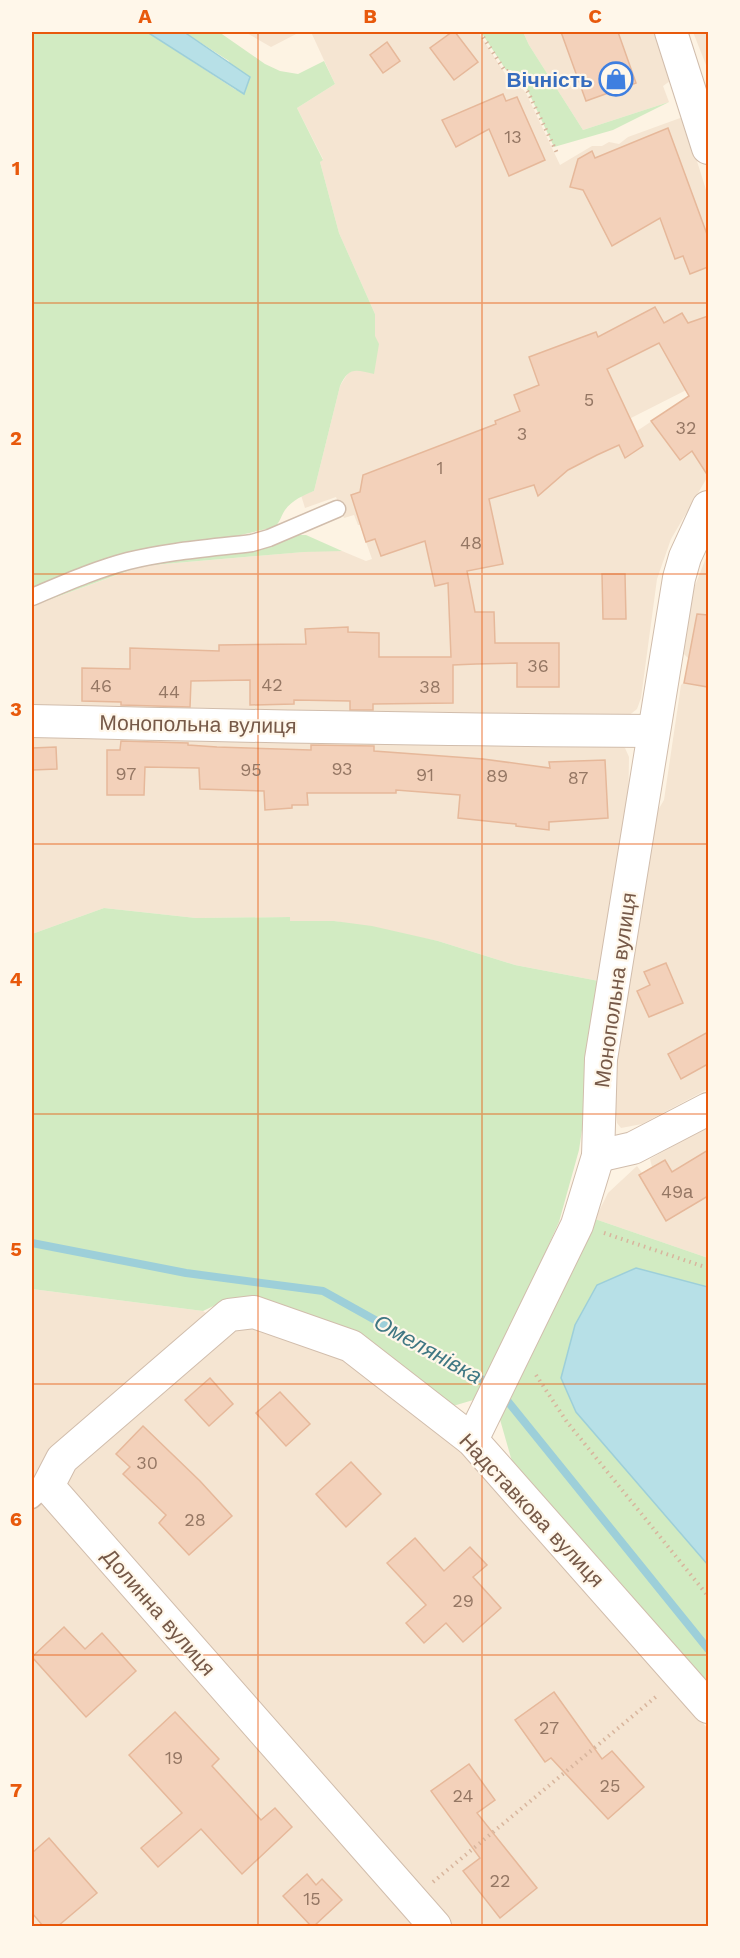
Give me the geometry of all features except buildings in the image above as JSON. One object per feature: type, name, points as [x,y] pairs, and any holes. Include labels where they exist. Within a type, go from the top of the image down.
[{"type":"street","points":[[671,32],[708,148]]},
{"type":"street","name":"Монопольна вулиця","points":[[472,1440],[576,1225],[598,1156],[601,1059],[653,731],[679,578],[685,557],[708,507]]},
{"type":"street","name":"Монопольна вулиця","points":[[32,721],[292,725],[432,730],[653,731]]},
{"type":"street","points":[[598,1156],[633,1148],[708,1109]]},
{"type":"street","name":"Надставкова вулиця","points":[[228,1315],[254,1312],[351,1346],[472,1440],[708,1707]]},
{"type":"street","name":"Долинна вулиця","points":[[228,1315],[62,1459],[40,1493],[435,1926]]},
{"type":"lane","points":[[32,597],[87,574],[126,562],[156,555],[252,543],[337,509]]},
{"type":"path","points":[[480,32],[505,71],[511,71],[528,92],[556,153]]},
{"type":"path","points":[[576,1225],[620,1237],[708,1268]]},
{"type":"path","points":[[517,1347],[567,1422],[708,1596]]},
{"type":"path","points":[[412,1899],[682,1676]]},
{"type":"shaded area","points":[[245,32],[300,32],[271,47]]},
{"type":"shaded area","points":[[311,32],[478,32],[506,75],[510,73],[526,93],[560,165],[592,146],[602,146],[609,142],[619,144],[628,137],[683,117],[708,196],[708,379],[631,418],[637,431],[658,417],[708,393],[708,476],[671,539],[657,579],[641,698],[637,709],[627,717],[32,712],[32,606],[142,566],[326,550],[342,551],[366,561],[372,559],[360,525],[354,515],[344,518],[336,497],[305,508],[301,495],[314,491],[340,386],[348,373],[354,370],[375,336],[375,314],[339,233],[320,162],[323,159],[297,108],[335,84]]},
{"type":"shaded area","points":[[523,32],[664,32],[670,81],[663,86],[669,102],[583,130]]},
{"type":"shaded area","points":[[693,32],[708,32],[708,70]]},
{"type":"shaded area","points":[[708,553],[708,1089],[642,1124],[621,1128],[617,1123],[615,1106],[614,1077],[617,1041],[654,817],[664,800],[681,685],[684,682],[689,659],[684,654],[692,593]]},
{"type":"shaded area","points":[[32,728],[618,743],[625,748],[629,757],[628,818],[604,982],[515,965],[438,941],[334,921],[290,921],[290,917],[196,918],[104,908],[32,934]]},
{"type":"shaded area","points":[[708,1126],[708,1258],[595,1219],[608,1193],[637,1166],[642,1173],[652,1167],[650,1159]]},
{"type":"shaded area","points":[[32,1289],[203,1311],[231,1329],[252,1326],[344,1358],[462,1451],[708,1729],[708,1926],[32,1926]]},
{"type":"green space","points":[[32,32],[147,32],[236,90],[229,61],[184,32],[219,32],[265,64],[280,71],[298,74],[324,61],[335,84],[297,108],[323,160],[320,162],[339,233],[375,314],[375,336],[379,344],[374,374],[362,371],[350,372],[340,386],[314,491],[291,503],[275,527],[223,539],[136,550],[89,565],[32,590]]},
{"type":"green space","points":[[481,32],[523,32],[583,130],[669,102],[613,130],[554,147],[528,91],[511,70],[506,70]]},
{"type":"green space","points":[[296,535],[306,535],[342,551],[304,552],[141,566],[32,606],[32,601],[145,561],[254,547]]},
{"type":"green space","points":[[104,908],[196,918],[290,917],[290,921],[334,921],[372,926],[438,941],[515,965],[604,982],[579,1150],[559,1222],[480,1398],[453,1406],[358,1332],[255,1296],[226,1300],[203,1311],[32,1289],[32,934]]},
{"type":"green space","points":[[595,1219],[708,1258],[708,1287],[636,1268],[561,1378],[576,1412],[708,1565],[708,1685],[513,1465],[499,1416]]},
{"type":"water","points":[[147,32],[184,32],[250,77],[244,94]]},
{"type":"water","points":[[636,1268],[708,1287],[708,1565],[576,1412],[561,1378],[575,1325],[597,1285]]},
{"type":"waterway","name":"Омелянівка","points":[[32,1243],[186,1273],[323,1291],[492,1385]]},
{"type":"waterway","name":"Омелянівка","points":[[501,1393],[708,1649]]},
{"type":"place","name":"Вічність","points":[[616,79]]}]
